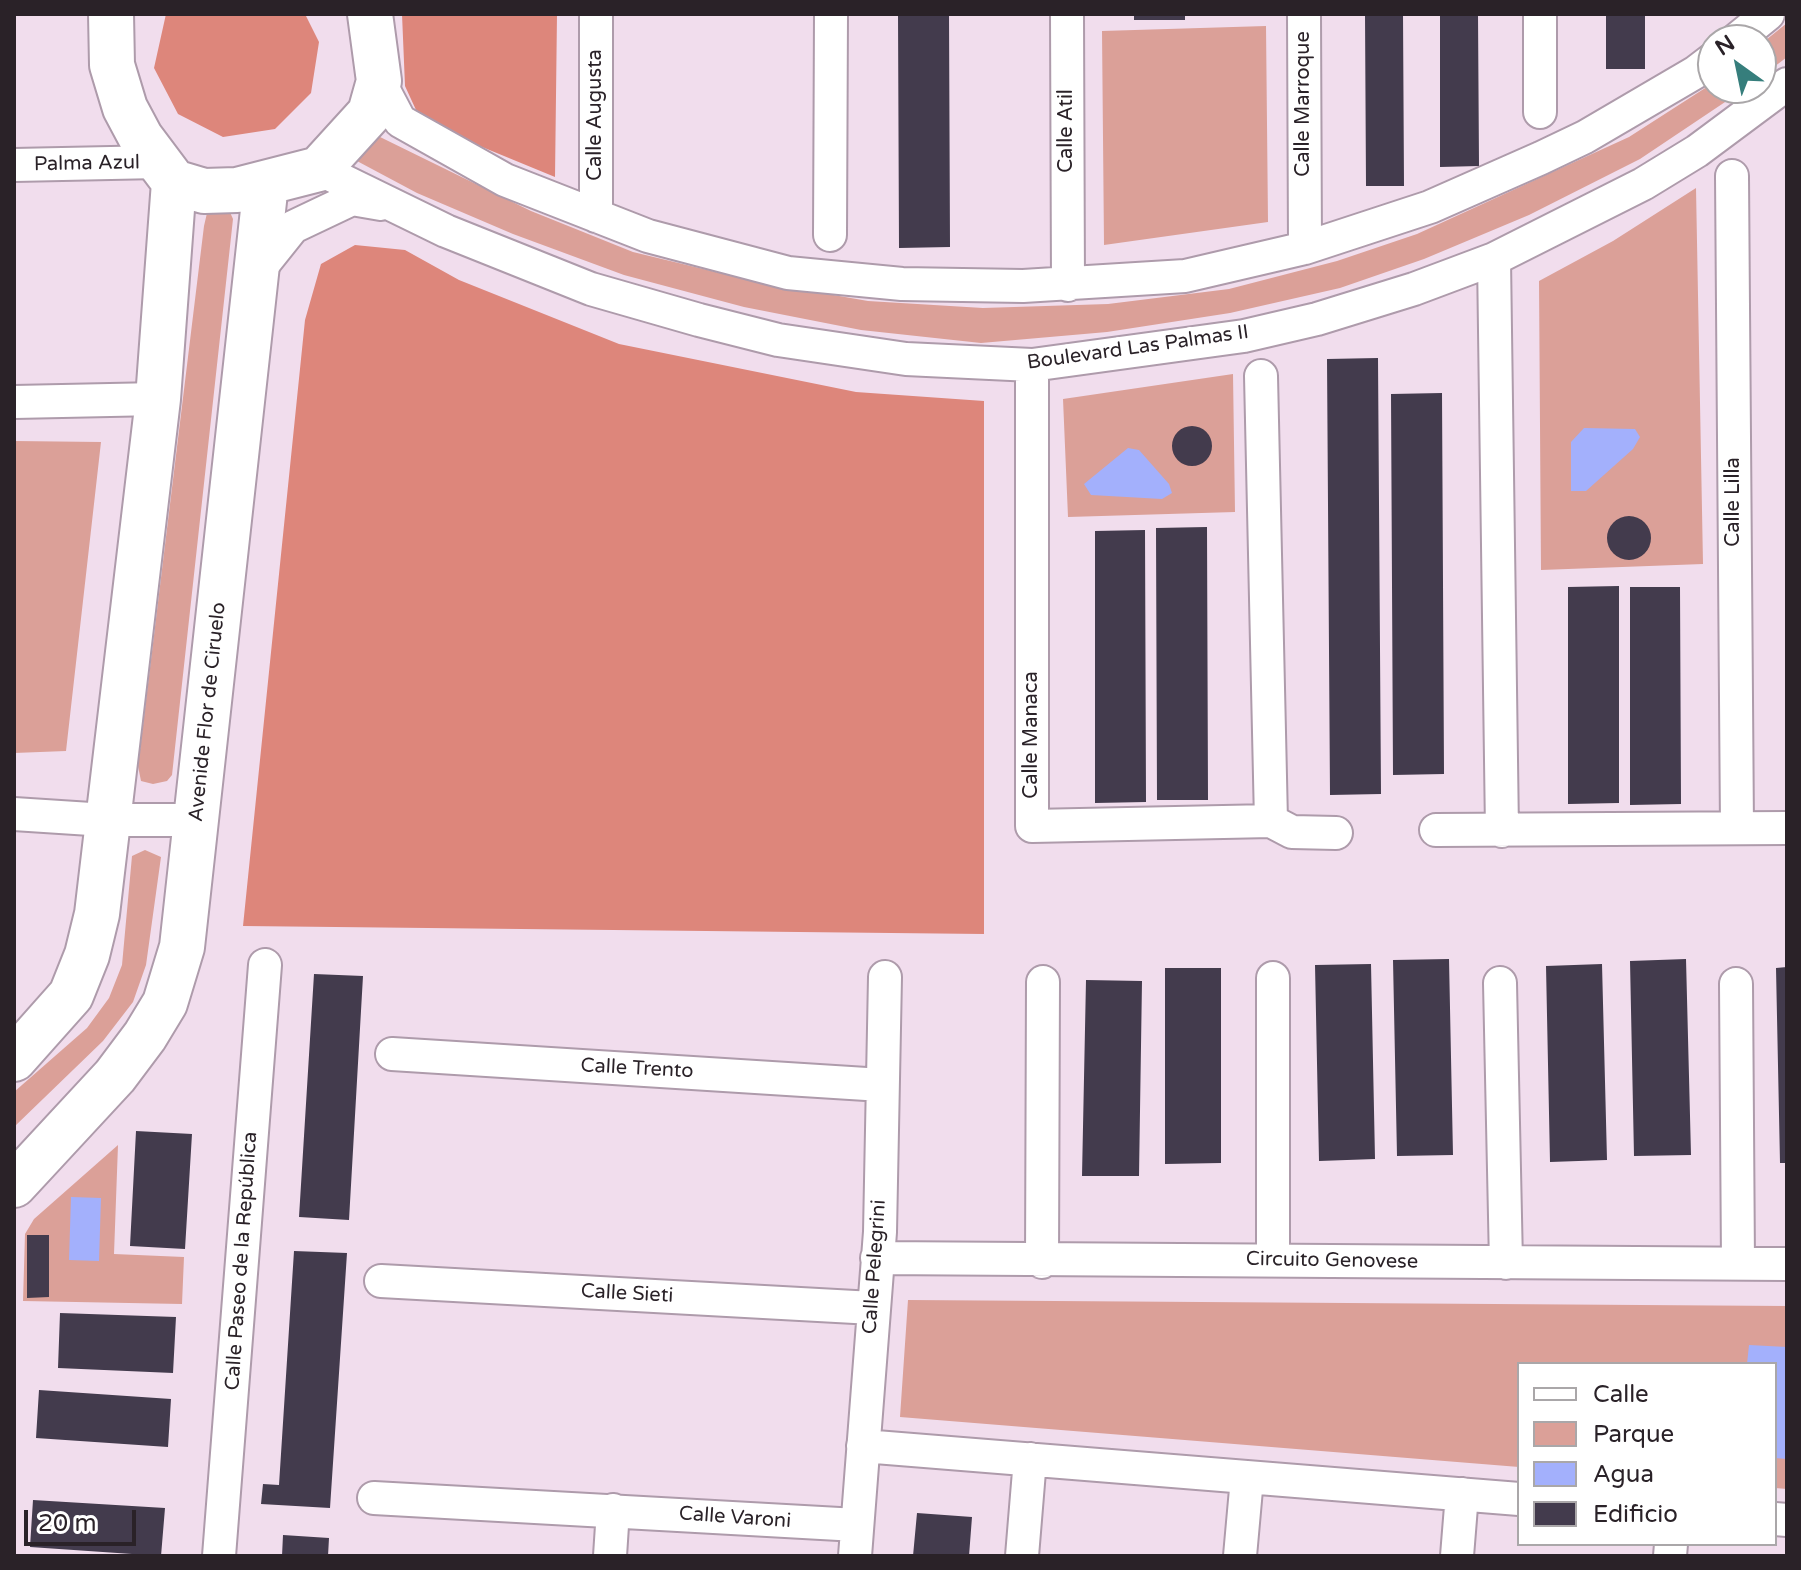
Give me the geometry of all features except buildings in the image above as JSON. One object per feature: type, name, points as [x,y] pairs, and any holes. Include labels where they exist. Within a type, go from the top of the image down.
[{"type":"main road","points":[[111,14],[112,65],[125,108],[167,172],[204,191],[237,190],[319,169],[370,113],[379,81],[370,14]]},
{"type":"main road","points":[[14,1059],[71,995],[87,955],[97,914],[158,399],[167,172]]},
{"type":"main road","name":"Avenide Flor de Ciruelo","points":[[14,1185],[115,1076],[165,1003],[182,947],[266,183]]},
{"type":"street","name":"Calle Augusta","points":[[596,14],[596,216]]},
{"type":"street","points":[[830,235],[831,14]]},
{"type":"street","name":"Calle Atil","points":[[1067,14],[1068,285]]},
{"type":"street","name":"Calle Marroque","points":[[1304,14],[1305,248]]},
{"type":"street","points":[[1540,14],[1540,112]]},
{"type":"street","points":[[379,81],[400,121],[505,180],[648,236],[788,273],[902,284],[1068,285],[1185,276],[1305,248],[1430,207],[1585,137],[1697,71]]},
{"type":"street","name":"Boulevard Las Palmas II","points":[[319,169],[446,231],[591,289],[725,327],[778,340],[906,359],[1032,365],[1244,336],[1317,319],[1414,289],[1494,259],[1643,184],[1697,151],[1787,84]]},
{"type":"street","name":"Palma Azul","points":[[14,165],[167,172]]},
{"type":"street","name":"Calle Lilla","points":[[1732,176],[1737,828]]},
{"type":"street","points":[[257,272],[293,227],[352,199],[398,207]]},
{"type":"street","points":[[1494,259],[1502,831]]},
{"type":"street","name":"Calle Manaca","points":[[1032,365],[1032,826],[1271,821],[1292,832],[1336,833]]},
{"type":"street","points":[[1261,376],[1271,821]]},
{"type":"street","points":[[14,402],[158,399]]},
{"type":"street","points":[[14,814],[106,820],[196,820]]},
{"type":"street","points":[[1436,830],[1787,828]]},
{"type":"street","name":"Calle Paseo de la República","points":[[219,1556],[265,965]]},
{"type":"street","name":"Calle Pelegrini","points":[[856,1540],[877,1258],[885,977]]},
{"type":"street","points":[[1273,978],[1273,1259]]},
{"type":"street","points":[[1042,1262],[1043,982]]},
{"type":"street","points":[[1500,983],[1506,1263]]},
{"type":"street","points":[[1736,984],[1738,1263]]},
{"type":"street","name":"Calle Trento","points":[[392,1054],[882,1085]]},
{"type":"street","name":"Circuito Genovese","points":[[877,1258],[1042,1262],[1273,1259],[1787,1264]]},
{"type":"street","name":"Calle Sieti","points":[[381,1281],[873,1308]]},
{"type":"street","points":[[863,1446],[1517,1499]]},
{"type":"street","points":[[1022,1556],[1030,1459]]},
{"type":"street","points":[[1240,1556],[1247,1478]]},
{"type":"street","points":[[1457,1556],[1462,1494]]},
{"type":"street","name":"Calle Varoni","points":[[374,1498],[613,1510],[856,1540]]},
{"type":"street","points":[[610,1556],[613,1510]]},
{"type":"green space","points":[[1787,23],[1787,57],[1777,65],[1777,31]]},
{"type":"green space","points":[[1266,26],[1268,222],[1104,245],[1102,31]]},
{"type":"green space","points":[[1697,93],[1697,104],[1722,104],[1640,159],[1529,215],[1424,259],[1340,288],[1230,313],[1107,332],[981,343],[861,330],[744,307],[624,275],[513,234],[417,193],[357,161],[361,142],[378,136],[531,211],[633,252],[753,281],[868,301],[983,308],[1108,304],[1229,289],[1337,261],[1417,234],[1629,137]]},
{"type":"green space","points":[[1696,188],[1703,564],[1541,570],[1539,281],[1613,241]]},
{"type":"green space","points":[[215,209],[229,210],[233,219],[172,775],[167,781],[153,784],[141,781],[138,766],[204,226],[207,213]]},
{"type":"green space","points":[[1233,374],[1235,512],[1068,517],[1063,399]]},
{"type":"green space","points":[[14,441],[101,442],[66,751],[14,753]]},
{"type":"green space","points":[[145,850],[161,857],[146,965],[133,1002],[103,1041],[14,1127],[14,1092],[87,1028],[109,998],[122,965],[132,856]]},
{"type":"green space","points":[[118,1145],[114,1254],[184,1257],[182,1304],[23,1301],[25,1234],[34,1219]]},
{"type":"green space","points":[[908,1300],[1787,1306],[1787,1489],[1777,1488],[1777,1362],[1517,1362],[1517,1467],[900,1417]]},
{"type":"shaded area","points":[[166,14],[305,14],[319,42],[311,93],[275,129],[223,137],[178,114],[154,68]]},
{"type":"shaded area","points":[[402,14],[557,14],[555,177],[470,142],[416,110],[405,86]]},
{"type":"shaded area","points":[[355,245],[405,250],[459,280],[619,344],[856,392],[984,401],[984,934],[243,926],[305,320],[321,264]]},
{"type":"water","points":[[1584,428],[1635,429],[1640,437],[1633,449],[1586,491],[1571,491],[1571,442]]},
{"type":"water","points":[[1128,448],[1139,450],[1169,484],[1172,493],[1162,499],[1091,495],[1084,484]]},
{"type":"water","points":[[71,1197],[101,1198],[99,1261],[69,1260]]},
{"type":"water","points":[[1749,1345],[1787,1347],[1787,1459],[1777,1458],[1777,1362],[1747,1362]]}]
